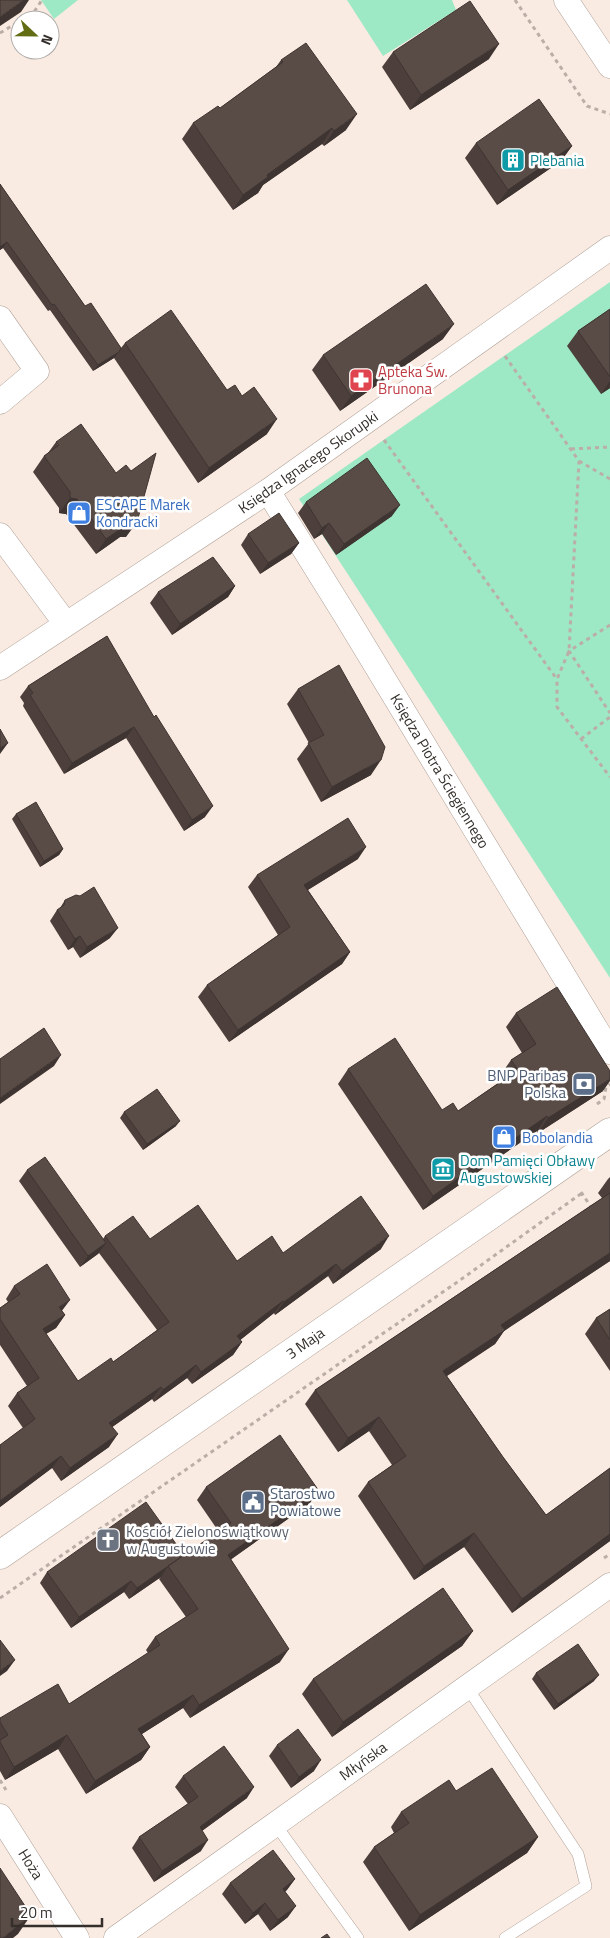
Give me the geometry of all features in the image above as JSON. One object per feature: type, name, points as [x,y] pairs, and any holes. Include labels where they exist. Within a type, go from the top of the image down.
[{"type":"street","points":[[566,0],[610,66]]},
{"type":"street","name":"Księdza Ignacego Skorupki","points":[[0,668],[268,491],[610,248]]},
{"type":"street","points":[[0,318],[37,371],[0,402]]},
{"type":"street","name":"Księdza Piotra Ściegiennego","points":[[268,491],[610,1052]]},
{"type":"street","points":[[0,535],[66,624]]},
{"type":"street","name":"3 Maja","points":[[0,1555],[610,1132]]},
{"type":"street","name":"Młyńska","points":[[116,1938],[610,1584]]},
{"type":"street","name":"Hoża","points":[[0,1816],[77,1938]]},
{"type":"lane","points":[[468,1687],[578,1854],[586,1886],[505,1938]]},
{"type":"lane","points":[[275,1824],[358,1938]]},
{"type":"path","points":[[515,0],[587,106],[610,114]]},
{"type":"path","points":[[502,352],[579,461],[610,479]]},
{"type":"path","points":[[385,441],[557,679]]},
{"type":"path","points":[[570,449],[610,447]]},
{"type":"path","points":[[579,461],[569,651],[557,679],[557,707],[610,777]]},
{"type":"path","points":[[569,651],[610,625]]},
{"type":"path","points":[[569,651],[610,713]]},
{"type":"path","points":[[581,739],[610,717]]},
{"type":"path","points":[[562,1164],[596,1214]]},
{"type":"path","points":[[0,1598],[456,1283],[582,1193]]},
{"type":"green space","points":[[41,0],[78,0],[60,14],[60,10],[48,10]]},
{"type":"green space","points":[[347,0],[452,0],[456,10],[383,56]]},
{"type":"green space","points":[[610,282],[610,978],[299,499]]},
{"type":"building","points":[[0,0],[24,0],[0,17]]},
{"type":"building","points":[[470,1],[499,44],[421,95],[393,52]]},
{"type":"building","points":[[306,43],[357,114],[334,131],[332,128],[267,175],[268,177],[243,195],[193,123],[218,106],[220,108],[283,62],[281,60]]},
{"type":"building","name":"Plebania","points":[[539,99],[572,146],[508,190],[476,143]]},
{"type":"building","points":[[0,184],[85,306],[91,303],[121,348],[119,352],[98,365],[7,242],[0,247]]},
{"type":"building","points":[[426,284],[454,324],[351,396],[323,355]]},
{"type":"building","points":[[610,309],[610,377],[578,331]]},
{"type":"building","points":[[171,310],[227,390],[235,385],[242,396],[254,387],[277,419],[209,468],[125,343]]},
{"type":"building","points":[[81,424],[116,473],[126,465],[131,471],[156,453],[137,522],[131,522],[106,539],[77,499],[70,498],[70,492],[44,456],[59,445],[56,442]]},
{"type":"building","points":[[367,458],[400,505],[344,544],[329,523],[322,528],[306,502]]},
{"type":"building","points":[[279,513],[299,543],[268,563],[248,534]]},
{"type":"building","points":[[213,557],[235,586],[180,624],[158,592]]},
{"type":"building","points":[[107,636],[154,717],[156,715],[213,806],[192,820],[134,727],[72,763],[30,695],[33,693],[28,686]]},
{"type":"building","points":[[339,665],[385,747],[381,760],[332,787],[308,743],[324,735],[298,689]]},
{"type":"building","points":[[0,729],[8,743],[0,748]]},
{"type":"building","points":[[36,802],[63,849],[44,861],[16,814]]},
{"type":"building","points":[[348,818],[366,847],[304,885],[350,952],[238,1030],[207,985],[290,927],[257,875]]},
{"type":"building","points":[[94,887],[118,928],[87,947],[80,936],[75,939],[57,910],[64,905],[65,900],[76,895],[80,896]]},
{"type":"building","points":[[557,987],[610,1071],[610,1079],[548,1118],[547,1116],[433,1196],[348,1069],[395,1038],[442,1110],[453,1103],[458,1111],[518,1070],[511,1060],[536,1044],[516,1013]]},
{"type":"building","points":[[44,1028],[61,1055],[0,1098],[0,1059]]},
{"type":"building","points":[[157,1089],[180,1121],[147,1144],[124,1112]]},
{"type":"building","points":[[45,1157],[106,1243],[88,1256],[27,1170]]},
{"type":"building","points":[[610,1193],[610,1253],[501,1325],[505,1330],[443,1371],[546,1515],[610,1468],[610,1534],[522,1599],[474,1533],[424,1566],[368,1482],[406,1456],[379,1417],[348,1438],[315,1390]]},
{"type":"building","points":[[361,1196],[389,1236],[342,1271],[336,1264],[283,1301],[237,1336],[242,1342],[201,1372],[196,1365],[163,1390],[161,1387],[109,1423],[118,1434],[70,1468],[61,1456],[0,1501],[0,1445],[35,1419],[17,1393],[39,1378],[0,1319],[0,1308],[20,1294],[14,1286],[47,1264],[70,1300],[59,1307],[65,1315],[43,1329],[78,1381],[111,1358],[113,1362],[169,1322],[105,1236],[133,1216],[150,1239],[198,1205],[237,1261],[272,1236],[283,1253]]},
{"type":"building","points":[[610,1309],[610,1340],[596,1318]]},
{"type":"building","points":[[280,1435],[319,1491],[228,1555],[289,1649],[199,1705],[193,1695],[138,1729],[150,1747],[95,1781],[67,1735],[14,1767],[0,1742],[0,1740],[8,1735],[0,1722],[0,1718],[58,1684],[69,1704],[160,1645],[155,1637],[198,1609],[168,1566],[231,1523],[206,1487]]},
{"type":"building","points":[[146,1502],[184,1555],[137,1588],[131,1581],[79,1617],[47,1572]]},
{"type":"building","points":[[443,1588],[473,1631],[343,1722],[313,1679]]},
{"type":"building","points":[[0,1640],[15,1660],[0,1671]]},
{"type":"building","points":[[578,1644],[599,1675],[558,1704],[536,1673]]},
{"type":"building","points":[[298,1729],[321,1760],[299,1777],[277,1745]]},
{"type":"building","points":[[224,1746],[254,1787],[200,1827],[208,1840],[162,1871],[139,1837],[198,1797],[183,1776]]},
{"type":"building","points":[[492,1768],[538,1837],[420,1915],[374,1847],[409,1823],[401,1812],[449,1780],[456,1791]]},
{"type":"building","points":[[273,1850],[295,1879],[283,1889],[296,1906],[278,1920],[265,1903],[253,1913],[230,1883]]},
{"type":"building","points":[[0,1868],[31,1915],[3,1938],[0,1938]]},
{"type":"building","points":[[327,1934],[330,1938],[321,1938]]},
{"type":"place","name":"Plebania","points":[[513,160]]},
{"type":"place","name":"Apteka Św. Brunona","points":[[361,380]]},
{"type":"place","name":"ESCAPE Marek Kondracki","points":[[79,513]]},
{"type":"place","name":"BNP Paribas Polska","points":[[584,1084]]},
{"type":"place","name":"Bobolandia","points":[[504,1137]]},
{"type":"place","name":"Dom Pamięci Obławy Augustowskiej","points":[[443,1169]]},
{"type":"place","name":"Starostwo Powiatowe","points":[[253,1502]]},
{"type":"place","name":"Kościół Zielonoświątkowy w Augustowie","points":[[108,1540]]}]
